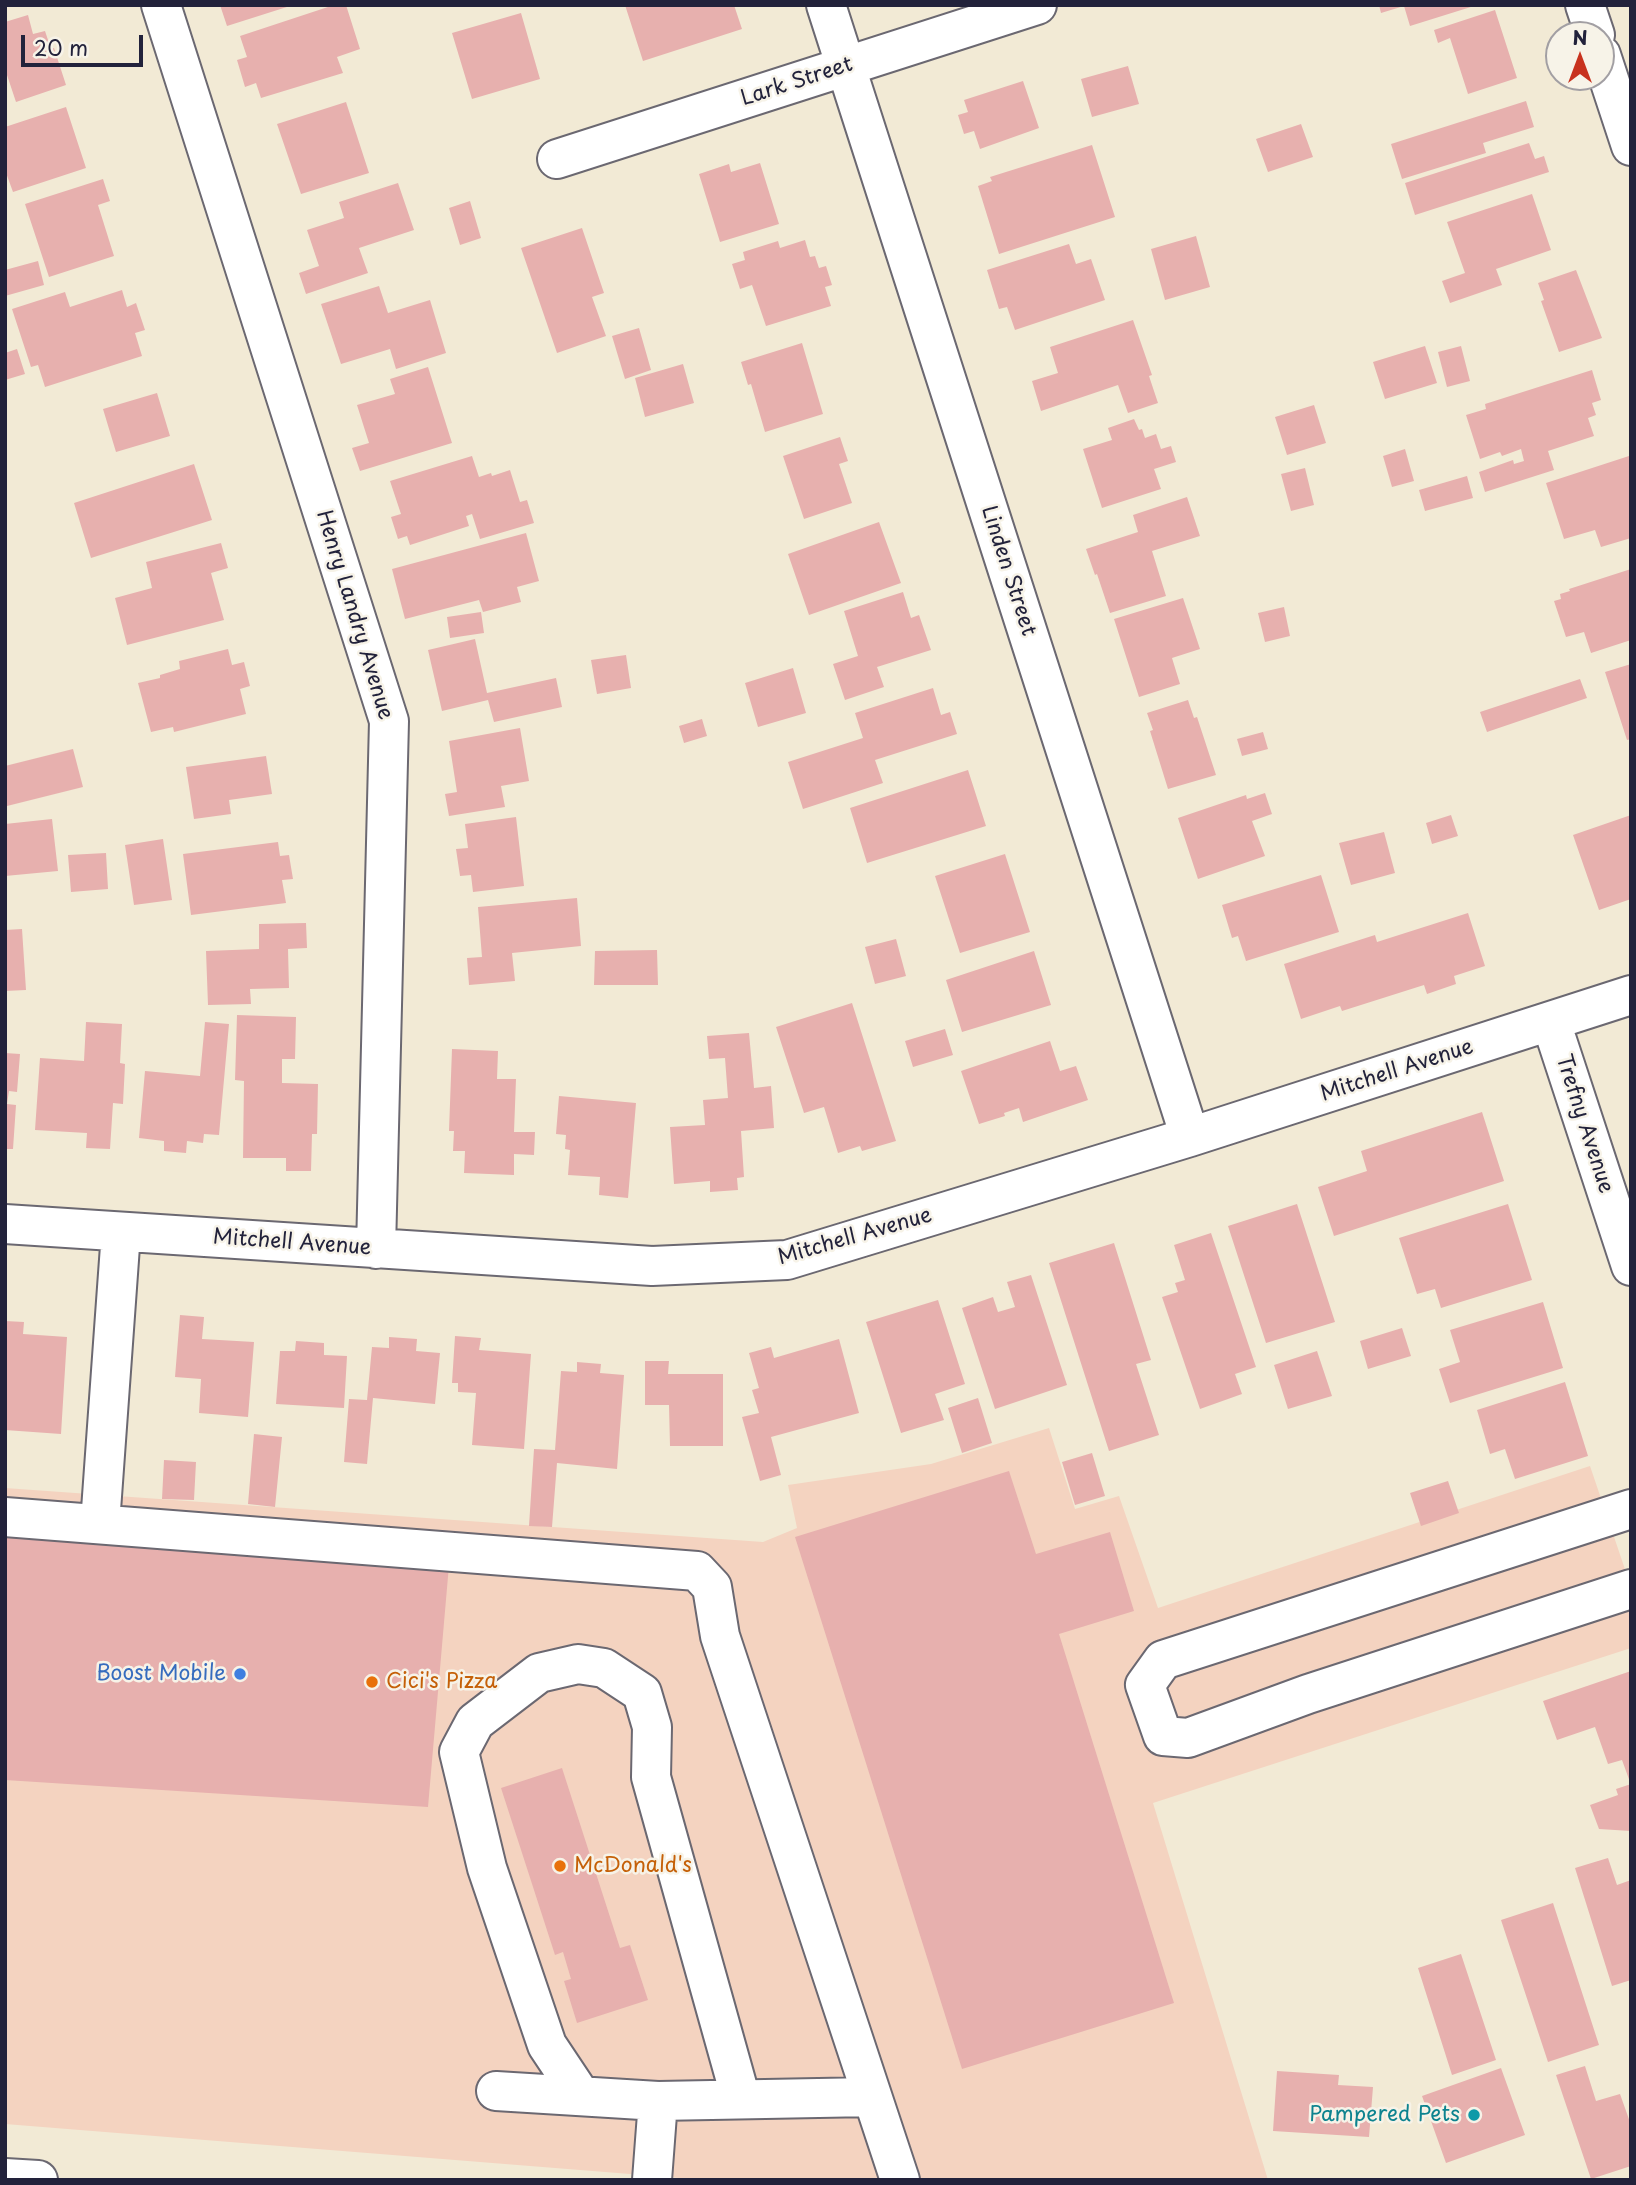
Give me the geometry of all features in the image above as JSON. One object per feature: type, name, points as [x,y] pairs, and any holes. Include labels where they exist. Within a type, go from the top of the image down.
[{"type":"main road","name":"Henry Landry Avenue","points":[[161,5],[389,721],[376,1249]]},
{"type":"main road","name":"Linden Street","points":[[826,5],[1189,1137]]},
{"type":"main road","name":"Lark Street","points":[[557,159],[1037,5]]},
{"type":"main road","points":[[1613,91],[1631,146]]},
{"type":"main road","name":"Mitchell Avenue","points":[[5,1224],[652,1266],[787,1260],[1189,1137],[1631,995]]},
{"type":"main road","name":"Trefny Avenue","points":[[1551,1021],[1631,1266]]},
{"type":"main road","points":[[100,1524],[121,1232]]},
{"type":"main road","points":[[1631,1509],[1163,1660],[1145,1685],[1163,1736],[1188,1738],[1308,1694],[1631,1589]]},
{"type":"main road","points":[[5,1517],[697,1571],[712,1587],[720,1636],[900,2180]]},
{"type":"main road","points":[[581,2096],[547,2045],[487,1868],[459,1752],[475,1721],[539,1673],[578,1664],[604,1668],[642,1693],[652,1727],[651,1777],[741,2099]]},
{"type":"main road","points":[[496,2091],[658,2101],[872,2097]]},
{"type":"main road","points":[[652,2180],[658,2101]]},
{"type":"main road","points":[[5,2178],[38,2180]]},
{"type":"shaded area","points":[[1049,1428],[1075,1509],[1119,1496],[1158,1608],[1590,1466],[1631,1587],[1631,1648],[1153,1803],[1268,2180],[705,2180],[5,2124],[5,1488],[763,1542],[797,1528],[788,1485],[931,1464]]},
{"type":"building","points":[[220,5],[290,5],[290,6],[227,26]]},
{"type":"building","points":[[334,5],[346,5],[360,49],[337,57],[343,73],[261,98],[256,83],[245,87],[237,60],[247,57],[240,36]]},
{"type":"building","points":[[625,5],[734,5],[742,29],[643,61]]},
{"type":"building","points":[[1379,5],[1474,6],[1410,26],[1404,6],[1381,13]]},
{"type":"building","points":[[1495,10],[1517,78],[1468,94],[1450,38],[1438,43],[1434,30]]},
{"type":"building","points":[[521,13],[540,79],[472,99],[452,33]]},
{"type":"building","points":[[28,15],[33,34],[45,31],[51,49],[54,48],[66,85],[16,102],[5,69],[5,22]]},
{"type":"building","points":[[1128,66],[1139,104],[1092,117],[1081,79]]},
{"type":"building","points":[[1023,81],[1039,128],[980,149],[974,131],[964,134],[958,115],[968,112],[964,100]]},
{"type":"building","points":[[1526,101],[1534,127],[1483,143],[1486,153],[1402,179],[1391,144]]},
{"type":"building","points":[[346,102],[369,173],[301,194],[277,124]]},
{"type":"building","points":[[66,107],[86,168],[13,192],[5,170],[5,127]]},
{"type":"building","points":[[1301,124],[1313,157],[1268,172],[1256,139]]},
{"type":"building","points":[[1529,143],[1535,159],[1544,156],[1549,172],[1415,215],[1405,183]]},
{"type":"building","points":[[1092,145],[1115,217],[999,254],[978,186],[992,181],[990,177]]},
{"type":"building","points":[[760,163],[779,224],[720,242],[699,174],[729,164],[731,172]]},
{"type":"building","points":[[103,179],[110,201],[98,205],[114,256],[49,277],[25,204]]},
{"type":"building","points":[[398,183],[414,230],[359,248],[368,273],[306,294],[299,273],[319,266],[307,230],[344,218],[339,202]]},
{"type":"building","points":[[1532,194],[1551,250],[1496,269],[1502,285],[1450,303],[1442,281],[1465,273],[1447,222]]},
{"type":"building","points":[[470,201],[481,238],[460,245],[449,208]]},
{"type":"building","points":[[582,228],[604,293],[592,297],[606,336],[557,353],[521,248]]},
{"type":"building","points":[[1196,236],[1210,287],[1165,300],[1151,249]]},
{"type":"building","points":[[805,240],[810,257],[815,256],[819,268],[826,266],[832,285],[825,287],[831,306],[766,326],[752,285],[740,289],[732,264],[745,260],[743,252],[778,241],[780,248]]},
{"type":"building","points":[[1069,244],[1076,264],[1091,259],[1105,300],[1015,330],[1007,307],[999,309],[987,270]]},
{"type":"building","points":[[38,261],[44,285],[5,296],[5,270]]},
{"type":"building","points":[[1576,270],[1602,338],[1559,352],[1541,301],[1544,300],[1538,283]]},
{"type":"building","points":[[379,286],[388,313],[430,300],[446,353],[396,369],[390,349],[341,364],[321,304]]},
{"type":"building","points":[[122,290],[127,307],[136,303],[145,330],[135,333],[142,356],[45,387],[38,365],[31,367],[12,309],[65,292],[70,307]]},
{"type":"building","points":[[1133,320],[1152,375],[1149,376],[1158,403],[1128,413],[1118,385],[1041,411],[1032,381],[1058,373],[1050,347]]},
{"type":"building","points":[[639,328],[651,370],[625,379],[612,336]]},
{"type":"building","points":[[802,343],[823,414],[765,432],[751,384],[748,385],[741,362]]},
{"type":"building","points":[[1425,346],[1437,383],[1385,399],[1373,362]]},
{"type":"building","points":[[1461,346],[1470,381],[1447,387],[1438,352]]},
{"type":"building","points":[[17,349],[25,374],[5,380],[5,353]]},
{"type":"building","points":[[683,364],[694,403],[645,417],[635,378]]},
{"type":"building","points":[[428,367],[452,443],[360,471],[352,448],[369,443],[357,405],[395,394],[390,379]]},
{"type":"building","points":[[1592,370],[1601,400],[1592,403],[1596,415],[1588,418],[1594,436],[1548,451],[1554,470],[1485,492],[1479,472],[1513,460],[1514,464],[1524,461],[1521,449],[1502,456],[1500,452],[1480,459],[1466,415],[1486,409],[1485,404]]},
{"type":"building","points":[[157,393],[170,436],[116,452],[103,409]]},
{"type":"building","points":[[1314,405],[1326,443],[1287,455],[1275,417]]},
{"type":"building","points":[[1134,419],[1145,438],[1156,434],[1161,449],[1171,446],[1176,462],[1154,469],[1161,489],[1102,508],[1083,449],[1112,440],[1108,428]]},
{"type":"building","points":[[840,437],[848,461],[839,464],[852,503],[804,519],[783,456]]},
{"type":"building","points":[[1405,449],[1414,481],[1392,487],[1383,456]]},
{"type":"building","points":[[472,456],[479,477],[510,470],[520,502],[527,500],[534,523],[480,539],[472,514],[466,516],[469,526],[410,545],[407,536],[398,539],[391,517],[401,514],[390,481]]},
{"type":"building","points":[[1629,456],[1631,538],[1601,547],[1595,530],[1564,539],[1546,483]]},
{"type":"building","points":[[194,464],[212,520],[91,558],[74,503]]},
{"type":"building","points":[[1305,468],[1314,505],[1291,511],[1281,474]]},
{"type":"building","points":[[1467,476],[1473,498],[1425,511],[1419,490]]},
{"type":"building","points":[[1187,497],[1200,536],[1152,551],[1166,596],[1110,613],[1086,549],[1138,532],[1133,515]]},
{"type":"building","points":[[879,522],[901,583],[809,615],[788,554]]},
{"type":"building","points":[[526,533],[539,581],[517,587],[521,602],[483,612],[479,600],[405,619],[392,569]]},
{"type":"building","points":[[221,543],[228,568],[211,573],[224,620],[127,645],[115,598],[152,588],[146,562]]},
{"type":"building","points":[[1631,569],[1631,640],[1591,653],[1584,632],[1566,637],[1554,601],[1561,599],[1560,594]]},
{"type":"building","points":[[903,592],[911,618],[919,615],[931,650],[877,667],[884,687],[845,700],[833,664],[858,656],[844,611]]},
{"type":"building","points":[[1183,598],[1200,649],[1172,658],[1180,684],[1139,697],[1114,619]]},
{"type":"building","points":[[1284,607],[1290,636],[1265,642],[1258,613]]},
{"type":"building","points":[[481,612],[484,633],[450,638],[447,617]]},
{"type":"building","points":[[475,639],[487,693],[556,678],[562,707],[494,722],[488,700],[442,711],[428,650]]},
{"type":"building","points":[[228,649],[232,665],[244,662],[250,686],[240,689],[246,714],[174,732],[173,727],[151,732],[138,683],[160,678],[160,675],[180,669],[179,661]]},
{"type":"building","points":[[626,655],[631,688],[597,694],[591,660]]},
{"type":"building","points":[[1631,664],[1631,739],[1627,740],[1605,672]]},
{"type":"building","points":[[793,668],[806,713],[758,727],[745,683]]},
{"type":"building","points":[[1580,679],[1587,698],[1487,732],[1480,712]]},
{"type":"building","points":[[933,688],[941,715],[950,712],[957,734],[875,760],[883,783],[803,809],[788,762],[863,738],[855,713]]},
{"type":"building","points":[[1188,700],[1194,718],[1197,717],[1216,775],[1168,789],[1147,713]]},
{"type":"building","points":[[702,719],[707,736],[684,743],[679,726]]},
{"type":"building","points":[[520,728],[529,781],[501,786],[505,807],[449,816],[445,794],[457,792],[449,741]]},
{"type":"building","points":[[1263,732],[1268,749],[1242,756],[1237,739]]},
{"type":"building","points":[[73,749],[83,787],[7,806],[5,766]]},
{"type":"building","points":[[266,756],[272,794],[229,800],[231,814],[194,819],[186,767]]},
{"type":"building","points":[[968,770],[986,826],[867,863],[850,808]]},
{"type":"building","points":[[1265,793],[1272,814],[1252,821],[1265,856],[1198,879],[1178,818],[1246,795],[1247,799]]},
{"type":"building","points":[[1451,815],[1458,836],[1432,844],[1426,823]]},
{"type":"building","points":[[1631,815],[1631,899],[1599,910],[1573,835]]},
{"type":"building","points":[[516,817],[524,886],[473,892],[471,875],[460,876],[456,849],[468,848],[465,824]]},
{"type":"building","points":[[52,819],[58,871],[5,876],[5,824]]},
{"type":"building","points":[[1384,832],[1395,873],[1351,885],[1339,843]]},
{"type":"building","points":[[163,839],[172,900],[134,905],[125,845]]},
{"type":"building","points":[[278,842],[280,856],[289,855],[293,879],[282,880],[286,903],[191,915],[183,854]]},
{"type":"building","points":[[106,853],[108,889],[71,892],[68,855]]},
{"type":"building","points":[[1005,854],[1030,932],[960,953],[935,876]]},
{"type":"building","points":[[1321,875],[1339,932],[1246,961],[1238,936],[1232,938],[1222,905]]},
{"type":"building","points":[[577,898],[581,946],[512,953],[515,981],[469,985],[467,958],[482,957],[478,907]]},
{"type":"building","points":[[1468,913],[1485,966],[1454,976],[1456,984],[1427,994],[1424,985],[1342,1011],[1340,1006],[1301,1019],[1284,964],[1375,935],[1377,942]]},
{"type":"building","points":[[306,923],[307,948],[288,949],[289,988],[250,989],[251,1004],[208,1005],[206,951],[259,949],[259,924]]},
{"type":"building","points":[[22,929],[26,990],[5,991],[5,930]]},
{"type":"building","points":[[896,939],[906,976],[875,984],[865,947]]},
{"type":"building","points":[[657,950],[658,985],[594,985],[595,951]]},
{"type":"building","points":[[1034,951],[1051,1005],[962,1032],[946,980]]},
{"type":"building","points":[[852,1003],[896,1141],[862,1151],[860,1146],[838,1153],[824,1107],[804,1113],[776,1027]]},
{"type":"building","points":[[237,1015],[296,1017],[295,1059],[282,1059],[282,1083],[318,1084],[317,1134],[312,1134],[311,1171],[286,1171],[286,1158],[243,1158],[244,1081],[235,1080]]},
{"type":"building","points":[[86,1022],[122,1024],[120,1063],[125,1064],[123,1104],[113,1103],[110,1149],[86,1148],[87,1133],[35,1130],[40,1058],[84,1061]]},
{"type":"building","points":[[205,1022],[229,1024],[219,1135],[204,1134],[203,1143],[187,1141],[186,1153],[164,1151],[164,1141],[139,1138],[145,1071],[200,1076]]},
{"type":"building","points":[[945,1029],[953,1055],[913,1067],[905,1041]]},
{"type":"building","points":[[749,1033],[754,1088],[771,1086],[774,1128],[741,1131],[744,1177],[737,1178],[738,1190],[710,1192],[710,1181],[674,1184],[670,1127],[705,1125],[703,1100],[728,1098],[725,1058],[709,1059],[707,1036]]},
{"type":"building","points":[[1050,1041],[1060,1071],[1076,1066],[1088,1100],[1023,1122],[1019,1108],[1004,1113],[1005,1116],[979,1124],[961,1071]]},
{"type":"building","points":[[452,1049],[498,1051],[497,1079],[516,1079],[514,1132],[535,1132],[534,1155],[514,1154],[514,1175],[464,1173],[465,1151],[453,1151],[454,1131],[449,1131]]},
{"type":"building","points":[[5,1053],[20,1054],[17,1092],[9,1091],[7,1104],[16,1105],[13,1149],[5,1149]]},
{"type":"building","points":[[559,1096],[636,1103],[628,1198],[599,1195],[600,1177],[568,1175],[570,1150],[565,1149],[566,1135],[556,1134]]},
{"type":"building","points":[[1482,1112],[1504,1181],[1334,1236],[1318,1187],[1367,1171],[1361,1151]]},
{"type":"building","points":[[1297,1204],[1335,1322],[1266,1343],[1228,1226]]},
{"type":"building","points":[[1508,1204],[1532,1280],[1441,1308],[1435,1289],[1417,1294],[1399,1238]]},
{"type":"building","points":[[1211,1233],[1256,1367],[1235,1374],[1242,1394],[1200,1409],[1162,1297],[1178,1292],[1175,1283],[1185,1280],[1174,1245]]},
{"type":"building","points":[[1114,1243],[1151,1360],[1136,1364],[1159,1435],[1109,1451],[1049,1263]]},
{"type":"building","points":[[1031,1275],[1067,1385],[995,1409],[962,1308],[993,1297],[998,1312],[1015,1307],[1007,1282]]},
{"type":"building","points":[[938,1300],[965,1384],[935,1394],[944,1420],[901,1433],[866,1322]]},
{"type":"building","points":[[1543,1302],[1563,1368],[1450,1403],[1439,1369],[1460,1362],[1450,1330]]},
{"type":"building","points":[[180,1315],[204,1317],[202,1339],[254,1342],[248,1417],[199,1413],[201,1379],[175,1377]]},
{"type":"building","points":[[5,1321],[24,1322],[23,1334],[67,1337],[61,1434],[5,1430]]},
{"type":"building","points":[[1402,1328],[1411,1356],[1368,1369],[1360,1341]]},
{"type":"building","points":[[455,1336],[481,1338],[479,1350],[531,1354],[524,1449],[472,1445],[476,1393],[458,1392],[458,1383],[452,1383]]},
{"type":"building","points":[[389,1337],[417,1339],[416,1351],[440,1353],[435,1404],[373,1398],[367,1464],[344,1462],[349,1399],[367,1400],[372,1347],[389,1348]]},
{"type":"building","points":[[839,1339],[859,1413],[771,1437],[781,1475],[760,1481],[742,1417],[759,1413],[752,1390],[759,1388],[749,1353],[771,1347],[774,1358]]},
{"type":"building","points":[[296,1341],[324,1343],[324,1355],[347,1356],[344,1408],[276,1404],[280,1351],[295,1351]]},
{"type":"building","points":[[1317,1351],[1332,1396],[1288,1409],[1274,1365]]},
{"type":"building","points":[[645,1361],[669,1361],[668,1374],[723,1374],[723,1446],[670,1446],[669,1405],[645,1405]]},
{"type":"building","points":[[577,1362],[601,1364],[600,1373],[624,1375],[617,1469],[557,1463],[552,1527],[529,1526],[534,1449],[555,1450],[561,1371],[577,1372]]},
{"type":"building","points":[[1565,1382],[1588,1456],[1515,1479],[1505,1449],[1490,1454],[1477,1410]]},
{"type":"building","points":[[978,1398],[992,1443],[962,1453],[948,1408]]},
{"type":"building","points":[[254,1434],[282,1437],[275,1507],[248,1504]]},
{"type":"building","points":[[1092,1453],[1105,1496],[1075,1505],[1062,1462]]},
{"type":"building","points":[[164,1460],[196,1462],[194,1500],[162,1499]]},
{"type":"building","points":[[1009,1471],[1036,1554],[1110,1532],[1134,1611],[1059,1634],[1174,2003],[962,2069],[795,1537]]},
{"type":"building","points":[[1448,1481],[1459,1513],[1421,1526],[1410,1493]]},
{"type":"building","points":[[5,1534],[449,1565],[428,1807],[5,1780]]},
{"type":"building","points":[[1631,1671],[1630,1782],[1622,1760],[1608,1764],[1595,1727],[1557,1740],[1543,1701]]},
{"type":"building","name":"McDonald's","points":[[562,1768],[620,1948],[630,1945],[648,2000],[577,2023],[564,1981],[571,1979],[563,1952],[555,1955],[501,1788]]},
{"type":"building","points":[[1631,1784],[1631,1831],[1599,1829],[1590,1805],[1618,1795],[1616,1789]]},
{"type":"building","points":[[1608,1858],[1617,1885],[1631,1880],[1631,1980],[1612,1986],[1575,1868]]},
{"type":"building","points":[[1553,1903],[1599,2045],[1548,2062],[1501,1920]]},
{"type":"building","points":[[1461,1954],[1496,2060],[1452,2075],[1418,1968]]},
{"type":"building","points":[[1585,2066],[1596,2101],[1620,2094],[1631,2125],[1631,2166],[1591,2179],[1556,2075]]},
{"type":"building","name":"Pampered Pets","points":[[1501,2068],[1525,2135],[1446,2163],[1422,2096]]},
{"type":"building","points":[[1277,2071],[1339,2075],[1338,2085],[1373,2087],[1369,2137],[1273,2131]]},
{"type":"place","name":"Boost Mobile","points":[[240,1674]]},
{"type":"place","name":"Cici's Pizza","points":[[372,1682]]},
{"type":"place","name":"McDonald's","points":[[560,1866]]},
{"type":"place","name":"Pampered Pets","points":[[1474,2115]]}]
